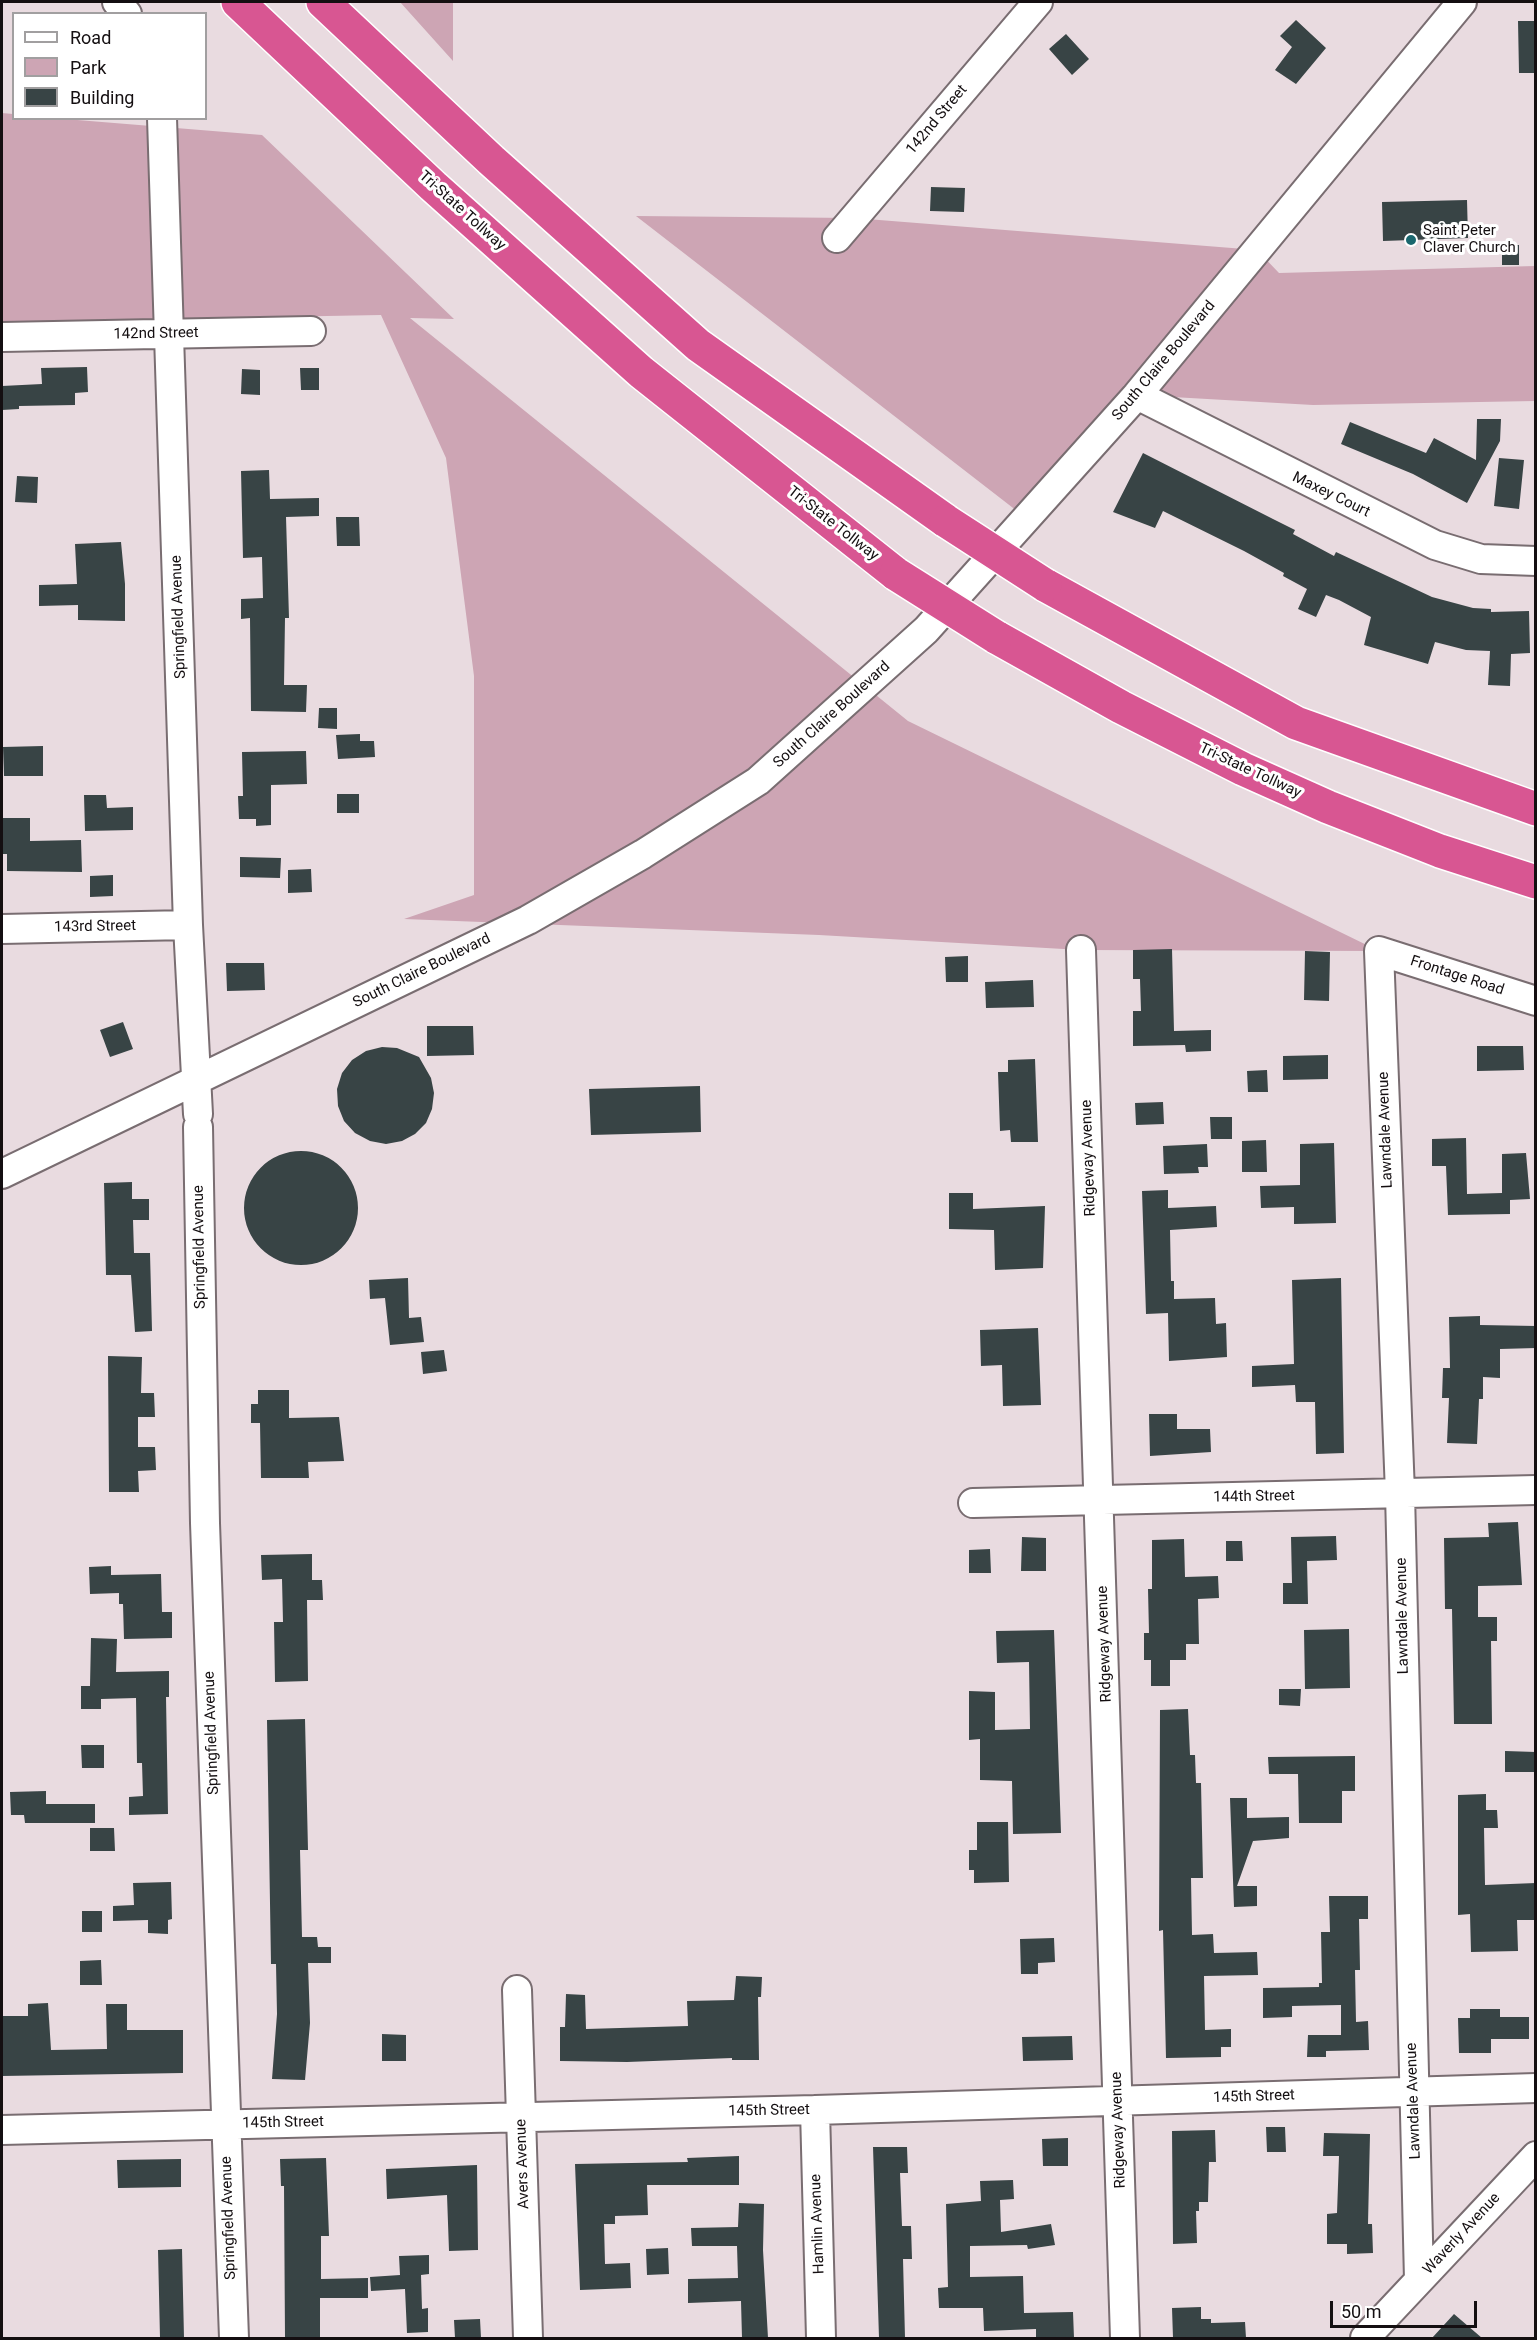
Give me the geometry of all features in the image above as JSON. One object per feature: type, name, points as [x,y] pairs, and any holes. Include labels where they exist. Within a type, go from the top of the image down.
[{"type":"highway","name":"Tri-State Tollway","points":[[238,2],[433,186],[641,372],[896,574],[996,637],[1121,707],[1243,769],[1328,807],[1428,846],[1536,882]]},
{"type":"highway","points":[[323,2],[491,160],[698,345],[946,521],[1045,585],[1296,723],[1536,809]]},
{"type":"street","name":"142nd Street","points":[[837,238],[1038,2]]},
{"type":"street","name":"South Claire Boulevard","points":[[2,1174],[528,920],[644,855],[758,781],[927,630],[1137,395],[1462,2]]},
{"type":"street","name":"Springfield Avenue","points":[[162,120],[171,334],[188,925],[197,1081],[206,1534],[234,2338]]},
{"type":"street","name":"142nd Street","points":[[2,337],[311,331]]},
{"type":"street","name":"Maxey Court","points":[[1137,395],[1278,468],[1435,545],[1481,559],[1536,561]]},
{"type":"street","name":"143rd Street","points":[[2,929],[188,925]]},
{"type":"street","name":"Ridgeway Avenue","points":[[1082,950],[1101,1501],[1125,2338]]},
{"type":"street","name":"Frontage Road","points":[[1379,951],[1536,1001]]},
{"type":"street","name":"Lawndale Avenue","points":[[1379,951],[1400,1493],[1419,2280]]},
{"type":"street","name":"144th Street","points":[[973,1503],[1536,1490]]},
{"type":"street","name":"Avers Avenue","points":[[517,1990],[528,2338]]},
{"type":"street","name":"145th Street","points":[[2,2130],[815,2110],[1536,2088]]},
{"type":"street","name":"Hamlin Avenue","points":[[815,2110],[821,2338]]},
{"type":"street","name":"Waverly Avenue","points":[[1365,2338],[1536,2156]]},
{"type":"green space","points":[[400,2],[453,2],[453,61]]},
{"type":"green space","points":[[2,113],[12,114],[12,120],[77,120],[262,135],[454,319],[410,318],[908,721],[1379,951],[1081,950],[819,935],[404,919],[474,895],[474,676],[446,458],[381,315],[2,322]]},
{"type":"green space","points":[[636,216],[854,218],[1257,250],[1279,273],[1535,266],[1535,401],[1313,405],[1137,395],[1026,518]]},
{"type":"building","points":[[1296,20],[1326,48],[1296,84],[1275,70],[1292,47],[1280,36]]},
{"type":"building","points":[[1518,21],[1536,21],[1536,73],[1519,73]]},
{"type":"building","points":[[1066,34],[1089,59],[1072,75],[1049,49]]},
{"type":"building","points":[[931,187],[965,188],[964,212],[930,211]]},
{"type":"building","points":[[1467,200],[1468,238],[1383,241],[1382,202]]},
{"type":"building","points":[[1502,245],[1519,245],[1519,265],[1502,265]]},
{"type":"building","points":[[87,367],[88,392],[75,393],[75,405],[19,406],[19,409],[2,410],[2,386],[42,384],[41,368]]},
{"type":"building","points":[[300,368],[319,368],[319,390],[301,390]]},
{"type":"building","points":[[242,369],[260,370],[260,395],[241,394]]},
{"type":"building","points":[[1477,419],[1501,419],[1500,441],[1467,503],[1413,474],[1341,444],[1350,422],[1426,453],[1434,438],[1476,460]]},
{"type":"building","points":[[1143,453],[1295,530],[1293,534],[1334,556],[1336,552],[1432,597],[1473,608],[1491,609],[1491,612],[1529,611],[1530,653],[1511,654],[1510,686],[1488,685],[1490,651],[1466,650],[1435,642],[1428,664],[1364,645],[1371,617],[1339,600],[1326,595],[1316,617],[1298,609],[1307,589],[1283,576],[1284,573],[1244,551],[1163,511],[1155,528],[1113,512]]},
{"type":"building","points":[[1499,458],[1524,460],[1519,509],[1494,506]]},
{"type":"building","points":[[269,470],[270,499],[319,498],[319,516],[286,517],[289,618],[285,618],[284,685],[307,685],[306,712],[251,711],[250,618],[241,619],[241,599],[263,598],[262,557],[243,558],[241,471]]},
{"type":"building","points":[[17,476],[38,477],[37,503],[15,502]]},
{"type":"building","points":[[336,517],[359,517],[360,546],[337,546]]},
{"type":"building","points":[[121,542],[125,584],[125,621],[78,620],[78,605],[39,606],[39,585],[77,584],[75,544]]},
{"type":"building","points":[[319,708],[337,708],[337,729],[318,728]]},
{"type":"building","points":[[360,734],[360,741],[374,741],[375,757],[338,759],[336,735]]},
{"type":"building","points":[[43,746],[43,776],[4,776],[3,747]]},
{"type":"building","points":[[306,751],[307,784],[271,785],[271,825],[256,826],[256,819],[239,819],[238,796],[243,796],[242,752]]},
{"type":"building","points":[[337,794],[359,794],[359,813],[337,813]]},
{"type":"building","points":[[84,795],[106,795],[107,808],[133,807],[133,830],[85,831]]},
{"type":"building","points":[[2,818],[30,818],[30,841],[81,840],[82,872],[7,871],[7,854],[2,854]]},
{"type":"building","points":[[240,857],[281,858],[280,878],[240,877]]},
{"type":"building","points":[[311,869],[312,892],[288,893],[288,870]]},
{"type":"building","points":[[113,875],[113,896],[90,897],[90,876]]},
{"type":"building","points":[[1172,949],[1174,1031],[1211,1030],[1211,1051],[1186,1052],[1185,1045],[1133,1046],[1133,1011],[1141,1011],[1140,979],[1133,979],[1133,950]]},
{"type":"building","points":[[1305,951],[1330,952],[1329,1001],[1304,1000]]},
{"type":"building","points":[[968,956],[968,982],[946,982],[945,957]]},
{"type":"building","points":[[226,963],[264,963],[265,990],[227,991]]},
{"type":"building","points":[[1033,980],[1034,1007],[986,1008],[985,982]]},
{"type":"building","points":[[123,1022],[133,1049],[110,1057],[100,1030]]},
{"type":"building","points":[[427,1026],[473,1026],[474,1055],[427,1056]]},
{"type":"building","points":[[1477,1046],[1523,1046],[1524,1070],[1477,1071]]},
{"type":"building","points":[[382,1047],[397,1048],[419,1057],[431,1078],[434,1093],[432,1109],[426,1123],[415,1134],[402,1141],[386,1144],[370,1141],[355,1133],[344,1121],[338,1106],[337,1089],[342,1073],[352,1060],[366,1051]]},
{"type":"building","points":[[1328,1055],[1328,1079],[1283,1080],[1283,1056]]},
{"type":"building","points":[[1035,1059],[1038,1142],[1011,1142],[1010,1130],[1000,1131],[998,1072],[1008,1072],[1008,1060]]},
{"type":"building","points":[[1267,1070],[1268,1092],[1248,1092],[1247,1071]]},
{"type":"building","points":[[700,1086],[701,1132],[591,1135],[589,1089]]},
{"type":"building","points":[[1163,1102],[1164,1124],[1136,1125],[1135,1103]]},
{"type":"building","points":[[1210,1117],[1232,1117],[1232,1139],[1211,1139]]},
{"type":"building","points":[[1466,1138],[1467,1194],[1502,1193],[1502,1154],[1526,1153],[1530,1199],[1510,1200],[1510,1214],[1448,1215],[1446,1166],[1432,1166],[1432,1139]]},
{"type":"building","points":[[1266,1140],[1267,1172],[1242,1172],[1242,1141]]},
{"type":"building","points":[[1334,1143],[1336,1223],[1294,1224],[1294,1207],[1261,1208],[1260,1186],[1300,1185],[1300,1144]]},
{"type":"building","points":[[1207,1144],[1208,1167],[1198,1167],[1199,1173],[1164,1174],[1163,1146]]},
{"type":"building","points":[[301,1151],[323,1155],[342,1167],[354,1186],[358,1208],[354,1230],[342,1249],[323,1261],[301,1265],[279,1261],[260,1249],[248,1230],[244,1208],[248,1186],[260,1167],[279,1155]]},
{"type":"building","points":[[132,1182],[132,1199],[149,1199],[149,1220],[133,1220],[134,1253],[150,1253],[152,1331],[135,1332],[131,1275],[106,1275],[104,1183]]},
{"type":"building","points":[[1168,1190],[1168,1208],[1216,1206],[1217,1227],[1170,1230],[1171,1281],[1174,1281],[1174,1299],[1215,1298],[1216,1324],[1226,1323],[1227,1357],[1169,1361],[1168,1313],[1146,1314],[1142,1191]]},
{"type":"building","points":[[949,1193],[973,1193],[973,1209],[1045,1206],[1043,1268],[995,1270],[994,1230],[949,1229]]},
{"type":"building","points":[[408,1278],[409,1318],[421,1317],[424,1342],[390,1345],[385,1298],[370,1299],[369,1280]]},
{"type":"building","points":[[1341,1278],[1344,1453],[1316,1454],[1315,1402],[1296,1402],[1295,1385],[1252,1387],[1252,1366],[1294,1364],[1292,1280]]},
{"type":"building","points":[[1480,1316],[1480,1325],[1536,1326],[1536,1348],[1500,1349],[1500,1378],[1483,1377],[1483,1399],[1479,1399],[1477,1444],[1447,1443],[1449,1398],[1442,1398],[1443,1368],[1450,1368],[1449,1317]]},
{"type":"building","points":[[1038,1328],[1041,1405],[1003,1406],[1002,1365],[981,1366],[980,1330]]},
{"type":"building","points":[[444,1350],[447,1371],[423,1374],[421,1352]]},
{"type":"building","points":[[108,1356],[142,1357],[141,1393],[154,1393],[155,1417],[138,1417],[138,1447],[155,1447],[156,1470],[138,1471],[139,1492],[109,1492]]},
{"type":"building","points":[[258,1390],[289,1390],[289,1418],[339,1417],[344,1461],[308,1462],[309,1478],[261,1478],[260,1423],[251,1423],[251,1404],[258,1404]]},
{"type":"building","points":[[1149,1414],[1177,1414],[1177,1429],[1210,1429],[1211,1452],[1150,1456]]},
{"type":"building","points":[[1518,1522],[1522,1585],[1478,1586],[1478,1617],[1497,1617],[1497,1641],[1491,1641],[1492,1724],[1454,1724],[1452,1609],[1445,1609],[1444,1538],[1489,1537],[1488,1523]]},
{"type":"building","points":[[1336,1536],[1337,1560],[1307,1561],[1308,1604],[1283,1604],[1283,1583],[1292,1583],[1291,1537]]},
{"type":"building","points":[[1022,1537],[1046,1538],[1046,1571],[1021,1571]]},
{"type":"building","points":[[1184,1539],[1185,1577],[1218,1576],[1219,1598],[1198,1599],[1199,1644],[1186,1644],[1186,1660],[1170,1660],[1170,1686],[1151,1686],[1151,1660],[1144,1660],[1144,1633],[1149,1633],[1148,1589],[1152,1589],[1152,1540]]},
{"type":"building","points":[[1226,1541],[1242,1541],[1243,1561],[1226,1561]]},
{"type":"building","points":[[990,1549],[991,1573],[969,1573],[969,1550]]},
{"type":"building","points":[[312,1554],[312,1580],[322,1580],[323,1600],[307,1600],[308,1681],[275,1682],[274,1622],[283,1622],[282,1579],[262,1580],[261,1555]]},
{"type":"building","points":[[111,1566],[111,1575],[161,1574],[162,1612],[172,1612],[172,1638],[124,1639],[123,1604],[119,1604],[119,1593],[90,1594],[89,1567]]},
{"type":"building","points":[[1349,1629],[1350,1688],[1305,1689],[1304,1630]]},
{"type":"building","points":[[1054,1630],[1061,1833],[1013,1834],[1012,1781],[980,1780],[980,1739],[969,1740],[969,1691],[995,1692],[995,1730],[1030,1729],[1029,1662],[997,1663],[996,1631]]},
{"type":"building","points":[[91,1638],[117,1639],[116,1672],[169,1671],[169,1697],[166,1697],[168,1814],[129,1815],[129,1797],[143,1796],[142,1763],[137,1763],[136,1698],[101,1699],[101,1709],[81,1709],[81,1686],[90,1686]]},
{"type":"building","points":[[1279,1689],[1301,1689],[1300,1706],[1279,1705]]},
{"type":"building","points":[[1188,1709],[1190,1755],[1195,1755],[1196,1783],[1201,1783],[1203,1878],[1191,1878],[1192,1935],[1213,1934],[1214,1953],[1257,1952],[1258,1975],[1204,1976],[1205,2030],[1231,2029],[1231,2047],[1221,2047],[1221,2057],[1166,2058],[1163,1930],[1159,1931],[1160,1710]]},
{"type":"building","points":[[305,1719],[308,1850],[300,1850],[302,1937],[317,1937],[318,1947],[331,1947],[331,1963],[308,1963],[310,2023],[305,2080],[272,2079],[277,2014],[276,1964],[271,1964],[267,1720]]},
{"type":"building","points":[[81,1745],[104,1745],[104,1768],[82,1768]]},
{"type":"building","points":[[1505,1751],[1536,1752],[1536,1772],[1505,1772]]},
{"type":"building","points":[[1355,1756],[1355,1791],[1342,1791],[1342,1823],[1299,1823],[1298,1774],[1269,1774],[1268,1757]]},
{"type":"building","points":[[46,1791],[46,1804],[95,1804],[95,1823],[25,1823],[24,1815],[11,1815],[10,1792]]},
{"type":"building","points":[[1486,1794],[1486,1810],[1497,1810],[1498,1828],[1484,1828],[1485,1885],[1536,1883],[1536,1920],[1517,1920],[1518,1951],[1471,1952],[1470,1914],[1458,1915],[1458,1795]]},
{"type":"building","points":[[1230,1798],[1247,1798],[1247,1818],[1289,1817],[1289,1838],[1253,1841],[1237,1886],[1257,1886],[1257,1906],[1234,1907]]},
{"type":"building","points":[[977,1822],[1008,1822],[1009,1882],[974,1883],[974,1870],[969,1870],[969,1850],[977,1850]]},
{"type":"building","points":[[90,1828],[114,1828],[115,1851],[90,1851]]},
{"type":"building","points":[[171,1882],[172,1919],[168,1920],[168,1934],[148,1933],[148,1920],[113,1921],[113,1906],[134,1905],[133,1883]]},
{"type":"building","points":[[1329,1896],[1368,1896],[1368,1919],[1359,1919],[1360,1970],[1355,1970],[1356,2022],[1368,2021],[1369,2050],[1326,2051],[1326,2057],[1307,2057],[1308,2035],[1341,2035],[1341,2005],[1292,2006],[1292,2017],[1263,2018],[1263,1988],[1319,1987],[1319,1983],[1322,1983],[1321,1932],[1330,1932]]},
{"type":"building","points":[[82,1911],[102,1911],[102,1932],[82,1932]]},
{"type":"building","points":[[1054,1938],[1055,1962],[1038,1963],[1038,1974],[1021,1974],[1020,1939]]},
{"type":"building","points":[[101,1960],[102,1985],[80,1985],[80,1961]]},
{"type":"building","points":[[736,1976],[762,1977],[761,1997],[758,1997],[759,2060],[732,2060],[732,2058],[627,2062],[560,2061],[560,2027],[565,2027],[566,1994],[585,1995],[586,2029],[688,2026],[687,2001],[734,2000]]},
{"type":"building","points":[[48,2003],[51,2050],[107,2049],[106,2004],[127,2004],[127,2030],[183,2030],[183,2073],[2,2076],[2,2016],[28,2016],[28,2004]]},
{"type":"building","points":[[1470,2009],[1500,2009],[1500,2017],[1529,2017],[1529,2039],[1491,2039],[1491,2053],[1459,2053],[1458,2018],[1470,2018]]},
{"type":"building","points":[[382,2034],[406,2035],[406,2061],[382,2061]]},
{"type":"building","points":[[1072,2036],[1073,2060],[1023,2061],[1022,2037]]},
{"type":"building","points":[[1266,2127],[1285,2127],[1286,2152],[1267,2152]]},
{"type":"building","points":[[1215,2130],[1216,2162],[1209,2162],[1208,2202],[1199,2202],[1199,2211],[1196,2211],[1197,2243],[1173,2244],[1172,2131]]},
{"type":"building","points":[[1324,2133],[1370,2134],[1368,2224],[1372,2224],[1373,2253],[1347,2254],[1347,2244],[1327,2244],[1327,2214],[1337,2213],[1339,2156],[1323,2156]]},
{"type":"building","points":[[1068,2138],[1068,2166],[1043,2166],[1042,2139]]},
{"type":"building","points":[[873,2147],[907,2147],[908,2173],[900,2173],[902,2226],[911,2226],[912,2259],[903,2259],[905,2338],[879,2338]]},
{"type":"building","points":[[739,2156],[739,2185],[647,2185],[648,2215],[615,2216],[615,2224],[604,2224],[605,2264],[630,2263],[631,2288],[580,2290],[575,2164],[688,2162],[687,2158]]},
{"type":"building","points":[[326,2158],[329,2236],[321,2236],[321,2279],[368,2278],[368,2298],[320,2298],[320,2338],[285,2338],[284,2186],[281,2186],[280,2159]]},
{"type":"building","points":[[181,2159],[181,2187],[118,2188],[117,2160]]},
{"type":"building","points":[[477,2165],[478,2250],[449,2251],[447,2195],[387,2199],[386,2169]]},
{"type":"building","points":[[1013,2180],[1014,2199],[1000,2200],[1001,2232],[1051,2224],[1055,2245],[1028,2249],[1027,2245],[970,2246],[970,2277],[1023,2276],[1024,2313],[1073,2312],[1074,2338],[1036,2338],[1036,2329],[984,2331],[983,2308],[939,2308],[938,2288],[948,2287],[946,2204],[981,2201],[980,2181]]},
{"type":"building","points":[[739,2203],[764,2204],[763,2250],[768,2338],[742,2338],[741,2301],[688,2303],[688,2279],[738,2278],[737,2246],[692,2246],[691,2228],[738,2227]]},
{"type":"building","points":[[668,2248],[669,2274],[647,2275],[646,2249]]},
{"type":"building","points":[[182,2249],[184,2338],[160,2338],[158,2250]]},
{"type":"building","points":[[429,2255],[429,2274],[421,2275],[422,2309],[428,2308],[428,2332],[407,2333],[405,2289],[371,2291],[370,2277],[400,2275],[399,2256]]},
{"type":"building","points":[[1201,2307],[1201,2319],[1211,2319],[1211,2323],[1245,2322],[1246,2338],[1173,2338],[1172,2308]]},
{"type":"building","points":[[1454,2314],[1482,2338],[1432,2338]]},
{"type":"building","points":[[480,2319],[481,2338],[455,2338],[454,2320]]},
{"type":"place","name":"Saint Peter Claver Church","points":[[1411,240]]}]
